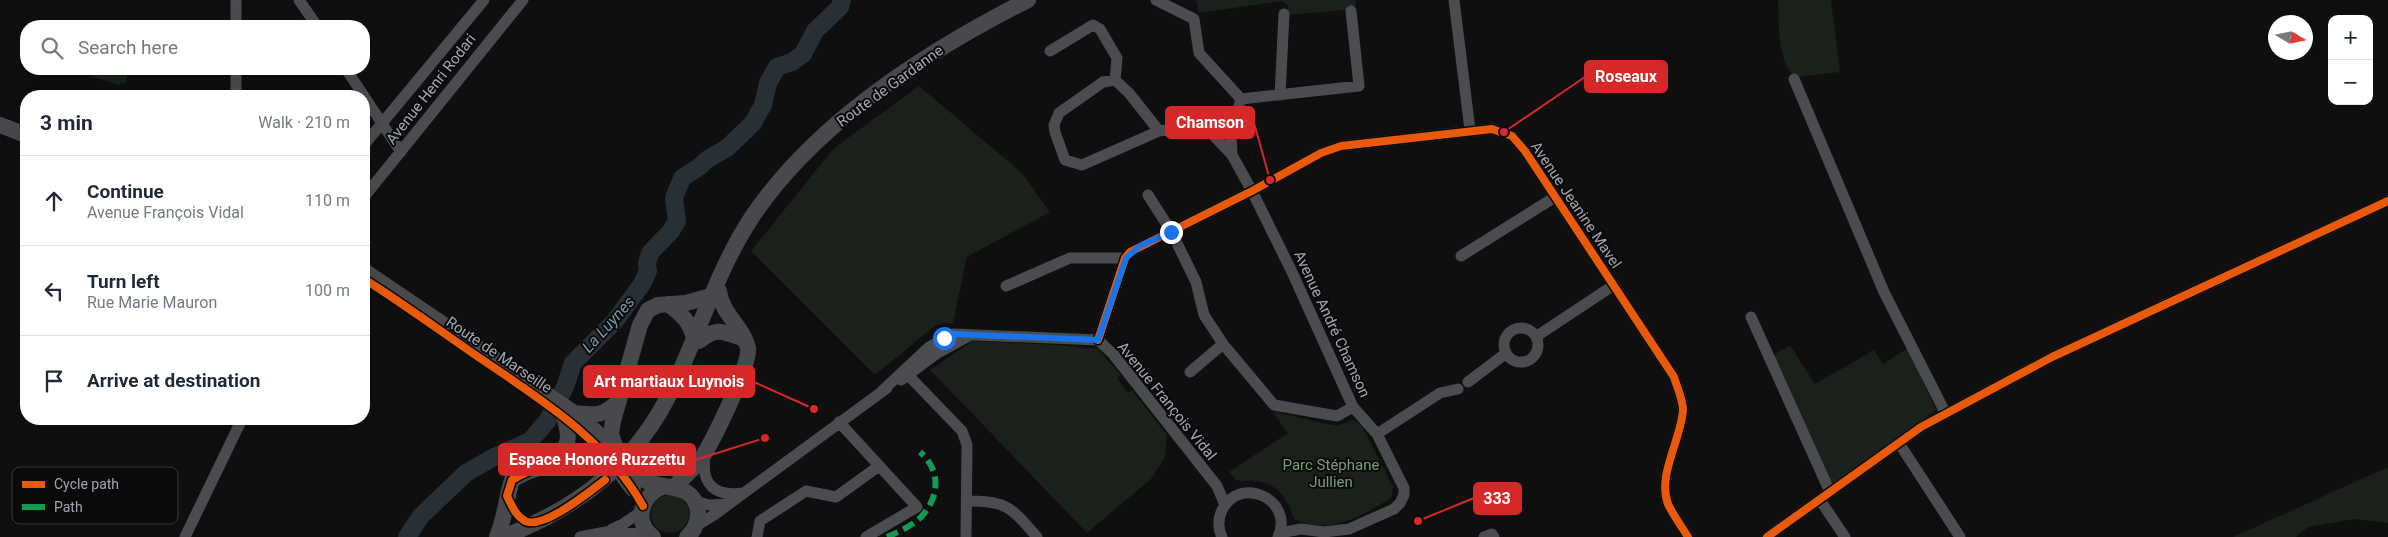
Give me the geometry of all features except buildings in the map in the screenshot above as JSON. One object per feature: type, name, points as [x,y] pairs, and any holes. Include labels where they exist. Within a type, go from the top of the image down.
[{"type":"main road","name":"Route de Gardanne","points":[[519,537],[539,530],[576,509],[609,484],[639,452],[656,429],[678,390],[715,293],[758,217],[787,182],[823,144],[867,107],[950,48],[1029,0]]},
{"type":"main road","points":[[0,125],[20,133]]},
{"type":"main road","name":"Route de Marseille","points":[[370,275],[539,394]]},
{"type":"main road","name":"Route de Marseille","points":[[370,284],[596,431],[638,484]]},
{"type":"main road","points":[[497,537],[504,520],[507,496],[512,480],[529,470],[555,463],[615,457],[611,434],[640,325],[648,310],[658,304],[697,301],[715,293],[744,339],[748,348],[747,360],[702,457],[693,499]]},
{"type":"main road","points":[[668,304],[684,316],[697,340],[710,332],[720,331],[744,339]]},
{"type":"main road","name":"Route de Gardanne","points":[[503,537],[537,524],[573,504],[605,480],[635,448],[673,388],[697,340]]},
{"type":"main road","points":[[555,463],[567,447],[569,436],[568,413],[593,415],[607,412],[619,401]]},
{"type":"main road","points":[[642,508],[650,494],[668,487],[702,457]]},
{"type":"main road","points":[[651,535],[644,527],[638,484],[651,484],[687,492],[693,499],[697,509],[691,533]]},
{"type":"main road","points":[[507,496],[516,514],[526,522],[537,524]]},
{"type":"street","points":[[236,0],[236,20]]},
{"type":"street","points":[[299,0],[313,20]]},
{"type":"street","name":"Avenue Henri Rodari","points":[[370,138],[484,0]]},
{"type":"street","points":[[1156,0],[1194,19],[1199,53],[1241,99]]},
{"type":"street","points":[[1454,0],[1470,130]]},
{"type":"street","name":"Avenue Henri Rodari","points":[[370,190],[520,1]]},
{"type":"street","points":[[1241,99],[1359,86],[1351,11]]},
{"type":"street","points":[[1280,95],[1284,14]]},
{"type":"street","points":[[1050,51],[1093,25],[1100,29],[1118,58],[1115,80]]},
{"type":"street","points":[[236,75],[236,90]]},
{"type":"street","points":[[350,75],[360,90]]},
{"type":"street","points":[[1794,79],[1884,292],[1946,414]]},
{"type":"street","points":[[1115,80],[1103,82],[1059,113],[1054,125],[1054,132],[1065,160],[1082,165],[1159,131],[1193,127],[1203,128],[1213,135],[1232,155]]},
{"type":"street","points":[[1115,80],[1129,93],[1159,131]]},
{"type":"street","points":[[1232,155],[1231,134],[1241,99]]},
{"type":"street","points":[[370,104],[401,152]]},
{"type":"street","name":"Avenue Jeanine Mavel","points":[[1126,258],[1140,246],[1252,191],[1321,153],[1340,146],[1470,130],[1492,129],[1512,136],[1525,151],[1674,377],[1683,408],[1680,432],[1668,472],[1666,488],[1668,504],[1688,537]]},
{"type":"street","name":"Avenue André Chamson","points":[[1232,155],[1252,191],[1353,407],[1376,434],[1404,488],[1404,496],[1394,509],[1349,529],[1324,532],[1301,530],[1279,535]]},
{"type":"street","points":[[1148,195],[1171,232],[1196,282],[1204,315],[1222,344],[1274,405],[1338,416],[1353,407]]},
{"type":"street","points":[[1461,256],[1555,197]]},
{"type":"street","points":[[1767,537],[1899,443],[1946,414],[2052,357],[2388,201]]},
{"type":"street","points":[[1006,286],[1070,258],[1126,258],[1098,340]]},
{"type":"street","points":[[1537,336],[1614,285]]},
{"type":"street","points":[[1751,317],[1830,492]]},
{"type":"street","points":[[1524,327],[1537,336],[1538,351],[1530,361],[1515,362],[1505,354],[1503,341],[1511,330],[1524,327]]},
{"type":"street","name":"Avenue François Vidal","points":[[882,391],[913,360],[944,338],[953,334],[1098,340],[1112,354],[1217,486],[1225,505]]},
{"type":"street","name":"Avenue François Vidal","points":[[691,533],[882,391],[908,376],[955,342],[971,336]]},
{"type":"street","points":[[1190,372],[1222,344]]},
{"type":"street","points":[[1468,382],[1505,354]]},
{"type":"street","points":[[908,376],[962,432],[968,445],[966,537]]},
{"type":"street","points":[[1376,434],[1440,393],[1458,389]]},
{"type":"street","points":[[839,422],[917,507],[866,537]]},
{"type":"street","points":[[185,537],[239,425]]},
{"type":"street","points":[[1899,443],[1960,537]]},
{"type":"street","points":[[702,457],[707,480],[713,488],[730,495],[744,492]]},
{"type":"street","points":[[757,537],[760,521],[806,490],[836,497],[879,466]]},
{"type":"street","points":[[1217,486],[1244,493]]},
{"type":"street","points":[[1213,537],[1225,505],[1230,499],[1244,493],[1255,492],[1265,496],[1274,503],[1281,517],[1301,530]]},
{"type":"street","points":[[693,499],[720,506],[730,503]]},
{"type":"street","points":[[1820,500],[1845,537]]},
{"type":"street","points":[[966,501],[996,502],[1007,506],[1037,537]]},
{"type":"street","points":[[580,537],[606,532],[623,524],[642,508]]},
{"type":"street","points":[[1279,535],[1281,517]]},
{"type":"street","points":[[1219,524],[1222,537]]},
{"type":"street","points":[[606,532],[651,535]]},
{"type":"street","points":[[1484,537],[1492,534],[1494,537]]},
{"type":"green space","points":[[1196,0],[1356,0],[1355,9],[1288,15],[1288,6],[1282,1],[1199,13]]},
{"type":"green space","points":[[1778,0],[1831,0],[1840,72],[1797,77],[1790,72],[1782,54],[1780,43]]},
{"type":"green space","points":[[93,75],[127,75],[125,84],[120,83],[119,85],[92,77]]},
{"type":"green space","points":[[919,86],[1022,173],[1050,212],[967,257],[953,323],[936,325],[875,375],[751,251],[834,148]]},
{"type":"green space","points":[[972,341],[1060,345],[1098,349],[1121,375],[1117,378],[1127,393],[1132,390],[1167,435],[1165,457],[1151,479],[1087,533],[930,370]]},
{"type":"green space","points":[[1790,345],[1815,384],[1874,350],[1883,364],[1908,348],[1936,410],[1834,484],[1828,478],[1773,358],[1775,354]]},
{"type":"green space","name":"Parc Stéphane Jullien","points":[[1272,411],[1332,425],[1350,421],[1358,423],[1362,426],[1393,487],[1391,498],[1345,522],[1332,525],[1307,524],[1294,519],[1281,493],[1270,485],[1255,481],[1236,480],[1229,472],[1288,433]]},
{"type":"green space","points":[[2388,467],[2388,523],[2354,519],[2308,527],[2296,537],[2233,537]]},
{"type":"green space","points":[[670,495],[684,500],[689,514],[684,528],[670,533],[656,528],[651,514],[656,500]]},
{"type":"waterway","name":"La Luynes","points":[[407,537],[421,516],[466,473],[494,457],[530,441],[548,420],[565,387],[573,363],[615,321],[642,284],[648,271],[647,263],[650,253],[671,231],[677,221],[674,198],[682,178],[727,148],[753,123],[763,105],[768,83],[777,67],[792,62],[803,54],[815,31],[840,7],[842,0]]},
{"type":"marked path","points":[[887,537],[921,517],[932,501],[936,484],[935,475],[927,459],[920,452]]},
{"type":"cycle path","points":[[1098,340],[1125,258],[1130,252],[1252,191],[1321,153],[1341,146],[1492,129],[1512,136],[1525,151],[1674,377],[1683,410],[1667,469],[1665,493],[1670,508],[1688,537]]},
{"type":"cycle path","points":[[1767,537],[1921,427],[2052,357],[2388,201]]},
{"type":"cycle path","points":[[370,283],[566,419],[609,459],[627,481],[643,506]]},
{"type":"cycle path","points":[[605,480],[566,508],[543,520],[533,522],[525,521],[519,516],[507,496],[512,480],[536,469],[573,461],[612,461]]},
{"type":"place","name":"Roseaux","points":[[1504,132]]},
{"type":"place","name":"Chamson","points":[[1270,180]]},
{"type":"place","name":"Art martiaux Luynois","points":[[814,409]]},
{"type":"place","name":"Espace Honoré Ruzzettu","points":[[765,438]]},
{"type":"place","name":"333","points":[[1418,521]]},
{"type":"route","points":[[944,338],[953,334],[1098,340],[1126,258],[1130,252],[1171,232]]}]
